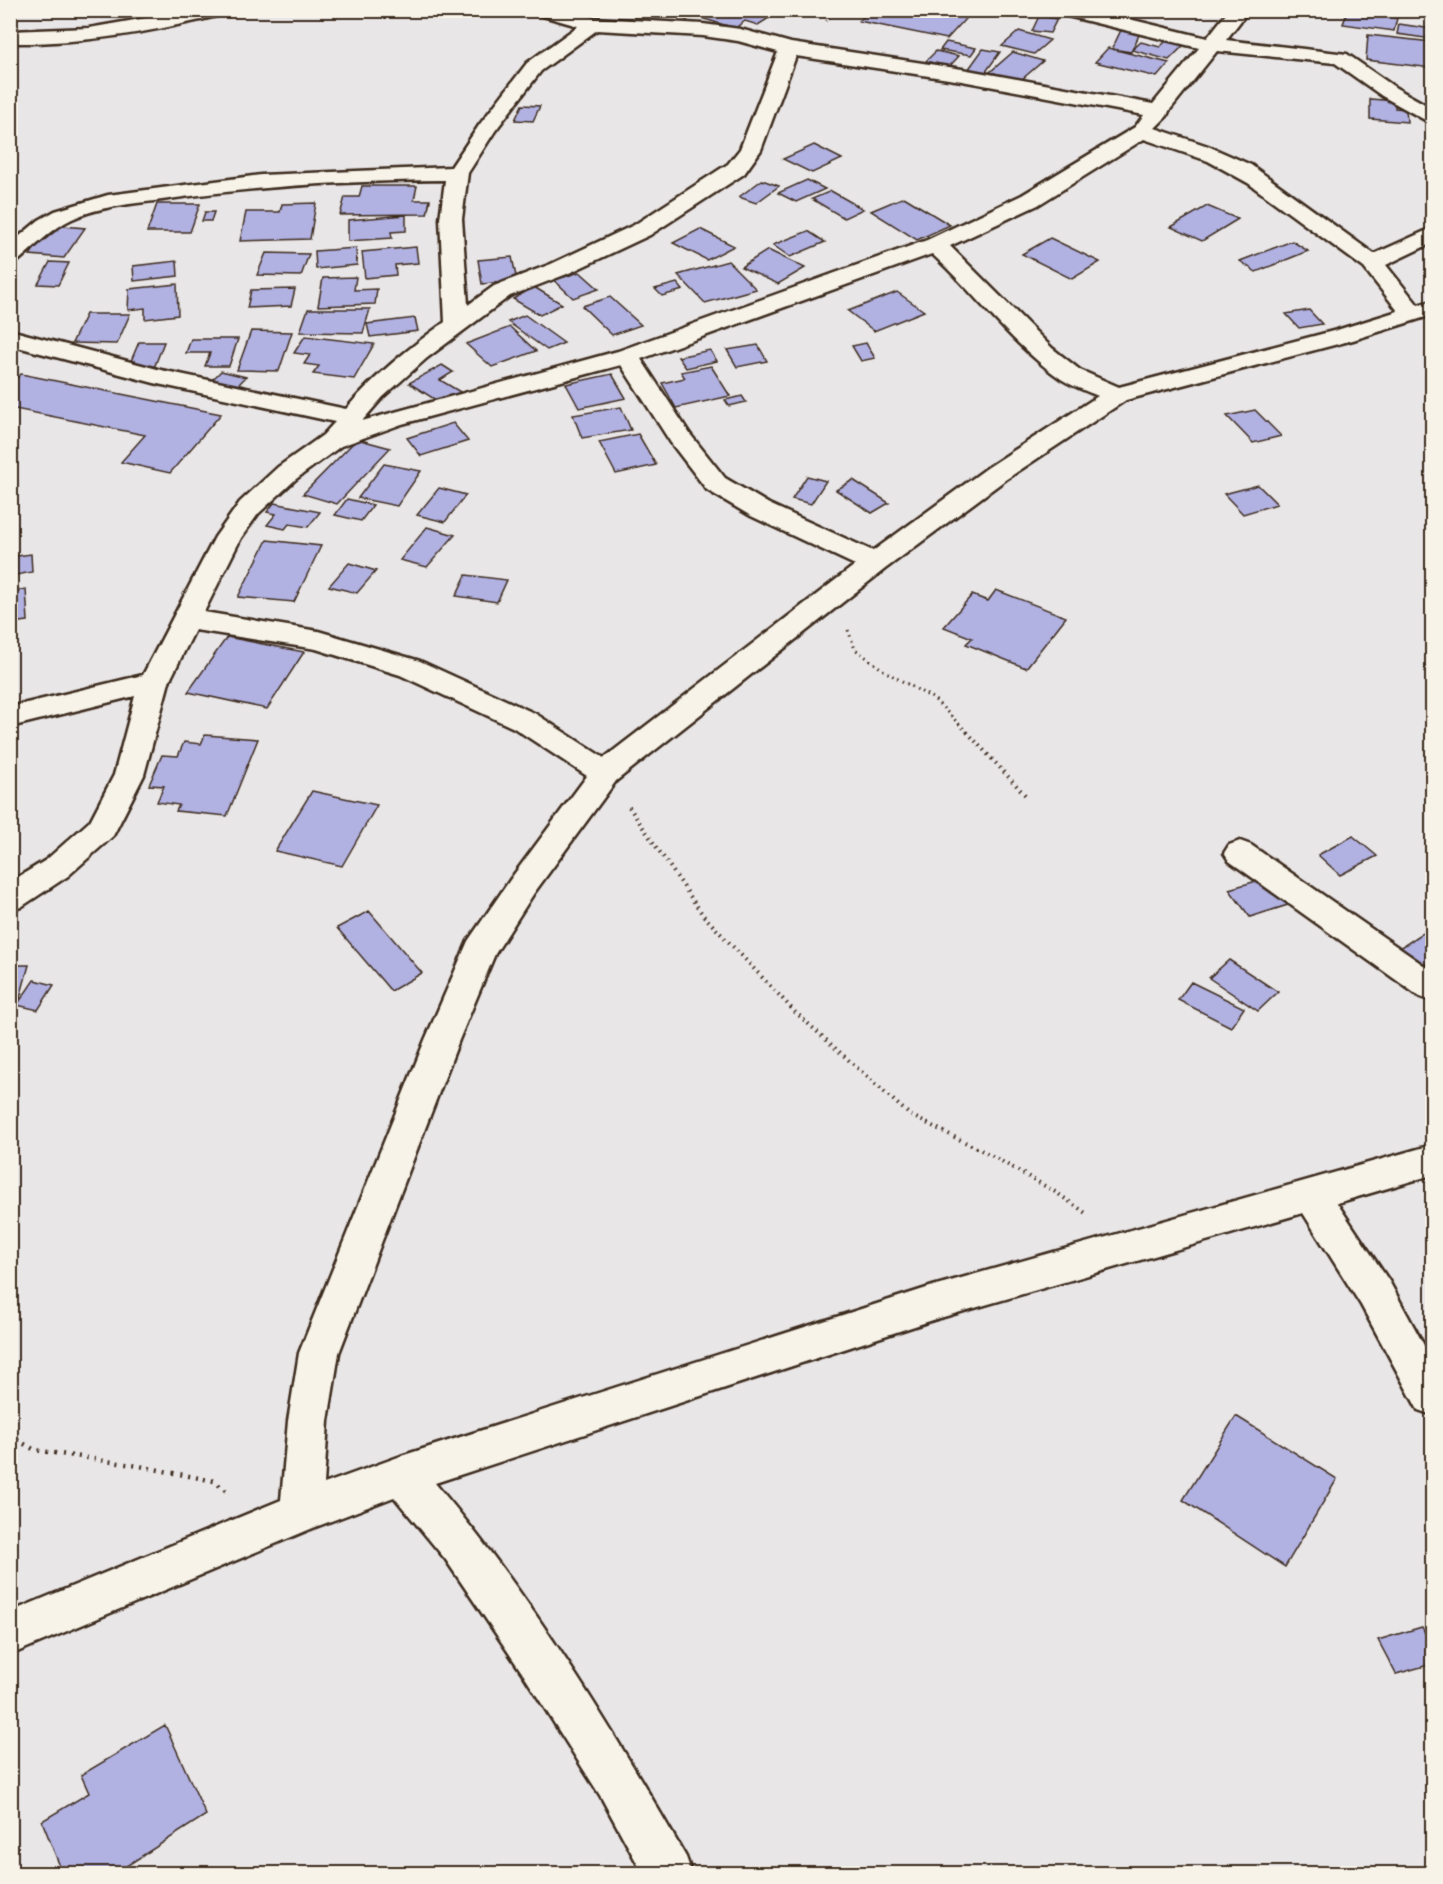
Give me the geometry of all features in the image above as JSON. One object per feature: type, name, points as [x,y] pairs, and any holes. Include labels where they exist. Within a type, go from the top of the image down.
[{"type":"street","points":[[10,37],[87,35],[218,10]]},
{"type":"street","points":[[543,10],[593,24],[703,30],[740,36],[789,49],[962,75],[1160,112]]},
{"type":"street","points":[[1066,10],[1212,45],[1340,58],[1356,66],[1389,92],[1432,116]]},
{"type":"street","points":[[10,898],[57,868],[102,828],[129,775],[154,682],[228,537],[249,508],[287,472],[332,441],[393,419],[627,356],[935,245],[1030,200],[1142,131],[1160,112],[1240,10]]},
{"type":"street","points":[[457,325],[451,219],[457,173],[487,128],[534,67],[593,24]]},
{"type":"street","points":[[332,441],[374,392],[418,353],[502,291],[559,269],[642,230],[716,184],[735,169],[750,150],[789,49]]},
{"type":"street","points":[[1142,131],[1195,149],[1244,170],[1372,263],[1423,311]]},
{"type":"street","points":[[10,256],[53,220],[90,205],[170,192],[275,181],[359,174],[457,173]]},
{"type":"street","points":[[1372,263],[1432,235]]},
{"type":"street","points":[[935,245],[962,269],[1043,353],[1071,375],[1117,395]]},
{"type":"street","points":[[285,1519],[308,1421],[319,1353],[442,1040],[480,950],[523,885],[605,772],[875,563],[996,474],[1117,395],[1310,344],[1423,311]]},
{"type":"street","points":[[10,337],[158,377],[351,418]]},
{"type":"street","points":[[627,356],[680,438],[716,484],[759,510],[875,563]]},
{"type":"street","points":[[187,619],[318,640],[410,668],[525,721],[605,772]]},
{"type":"street","points":[[10,717],[154,682]]},
{"type":"street","points":[[1240,853],[1432,988]]},
{"type":"street","points":[[10,1634],[285,1519],[401,1475],[933,1303],[1432,1160]]},
{"type":"street","points":[[1312,1196],[1375,1293],[1432,1397]]},
{"type":"street","points":[[401,1475],[461,1546],[538,1659],[616,1781],[669,1874]]},
{"type":"path","points":[[848,585],[849,635],[855,649],[886,672],[934,699],[1027,797]]},
{"type":"path","points":[[605,772],[703,915],[795,1012],[910,1115],[987,1153],[1057,1193],[1131,1246]]},
{"type":"path","points":[[10,1436],[35,1450],[139,1466],[214,1481],[285,1519]]},
{"type":"building","points":[[657,10],[701,10],[687,20]]},
{"type":"building","points":[[717,10],[780,11],[758,25],[745,21],[735,28],[704,19]]},
{"type":"building","points":[[870,10],[929,10],[966,18],[947,39],[859,21]]},
{"type":"building","points":[[1348,10],[1375,10],[1374,15],[1397,18],[1394,31],[1343,24]]},
{"type":"building","points":[[1039,16],[1057,19],[1050,33],[1032,31]]},
{"type":"building","points":[[1399,24],[1432,29],[1432,39],[1397,34]]},
{"type":"building","points":[[1121,30],[1140,33],[1131,52],[1112,49]]},
{"type":"building","points":[[1019,31],[1050,40],[1034,54],[1002,46]]},
{"type":"building","points":[[1368,35],[1432,42],[1432,68],[1366,60]]},
{"type":"building","points":[[1169,38],[1186,43],[1169,60],[1132,50],[1141,42],[1160,47]]},
{"type":"building","points":[[946,42],[976,48],[971,55],[940,50]]},
{"type":"building","points":[[1108,48],[1169,63],[1157,77],[1095,62]]},
{"type":"building","points":[[983,49],[1000,52],[985,73],[968,70]]},
{"type":"building","points":[[936,51],[959,56],[949,67],[926,61]]},
{"type":"building","points":[[1013,52],[1043,61],[1021,80],[990,72]]},
{"type":"building","points":[[1370,99],[1396,101],[1395,108],[1406,109],[1407,122],[1370,119]]},
{"type":"building","points":[[522,105],[540,106],[533,121],[515,120]]},
{"type":"building","points":[[814,145],[842,159],[812,173],[783,159]]},
{"type":"building","points":[[762,180],[779,186],[756,203],[739,197]]},
{"type":"building","points":[[807,180],[825,189],[796,202],[778,193]]},
{"type":"building","points":[[362,186],[417,186],[414,200],[430,200],[427,214],[340,215],[345,197],[359,197]]},
{"type":"building","points":[[831,191],[863,209],[844,218],[812,199]]},
{"type":"building","points":[[904,197],[950,225],[917,240],[871,211]]},
{"type":"building","points":[[316,203],[310,239],[240,241],[246,212],[280,212],[282,204]]},
{"type":"building","points":[[157,204],[200,204],[190,232],[147,232]]},
{"type":"building","points":[[1207,206],[1238,219],[1202,241],[1171,227]]},
{"type":"building","points":[[205,212],[214,212],[211,221],[202,221]]},
{"type":"building","points":[[406,215],[406,231],[391,232],[392,238],[348,241],[348,220]]},
{"type":"building","points":[[51,225],[85,228],[64,258],[30,255]]},
{"type":"building","points":[[700,229],[734,246],[707,260],[673,243]]},
{"type":"building","points":[[808,231],[825,242],[790,257],[773,245]]},
{"type":"building","points":[[1050,238],[1100,262],[1072,279],[1022,254]]},
{"type":"building","points":[[1292,241],[1308,251],[1256,272],[1240,261]]},
{"type":"building","points":[[416,247],[418,263],[395,265],[396,275],[365,278],[362,252]]},
{"type":"building","points":[[356,248],[357,265],[316,269],[315,251]]},
{"type":"building","points":[[768,250],[805,268],[778,284],[741,267]]},
{"type":"building","points":[[266,253],[309,254],[301,276],[257,275]]},
{"type":"building","points":[[512,257],[517,281],[482,284],[478,260]]},
{"type":"building","points":[[177,261],[178,276],[134,281],[133,266]]},
{"type":"building","points":[[728,261],[756,289],[705,303],[678,275]]},
{"type":"building","points":[[50,262],[69,263],[58,285],[38,284]]},
{"type":"building","points":[[580,272],[599,289],[573,298],[554,280]]},
{"type":"building","points":[[356,277],[354,290],[377,289],[375,304],[318,306],[323,278]]},
{"type":"building","points":[[677,283],[683,290],[662,296],[655,289]]},
{"type":"building","points":[[177,284],[178,315],[145,319],[145,308],[128,310],[129,289]]},
{"type":"building","points":[[534,287],[562,304],[540,315],[513,299]]},
{"type":"building","points":[[295,289],[291,306],[247,308],[251,290]]},
{"type":"building","points":[[897,292],[924,311],[874,331],[848,311]]},
{"type":"building","points":[[610,297],[641,325],[612,335],[582,306]]},
{"type":"building","points":[[308,309],[370,309],[363,333],[300,332]]},
{"type":"building","points":[[1309,310],[1322,324],[1299,328],[1286,314]]},
{"type":"building","points":[[86,314],[130,314],[117,344],[72,343]]},
{"type":"building","points":[[525,315],[564,343],[547,350],[508,322]]},
{"type":"building","points":[[415,318],[418,331],[370,337],[367,324]]},
{"type":"building","points":[[510,327],[536,351],[492,367],[466,344]]},
{"type":"building","points":[[251,331],[292,332],[279,371],[237,370]]},
{"type":"building","points":[[305,336],[374,344],[354,379],[313,374],[319,366],[304,364],[310,355],[294,353]]},
{"type":"building","points":[[191,339],[238,339],[229,366],[205,366],[210,353],[186,353]]},
{"type":"building","points":[[139,342],[164,342],[154,368],[128,368]]},
{"type":"building","points":[[866,343],[875,358],[861,361],[852,346]]},
{"type":"building","points":[[758,345],[767,361],[737,367],[727,350]]},
{"type":"building","points":[[710,350],[717,361],[686,368],[678,357]]},
{"type":"building","points":[[442,365],[453,372],[440,380],[462,393],[442,404],[409,383]]},
{"type":"building","points":[[711,366],[730,396],[676,408],[662,383],[685,378],[681,372]]},
{"type":"building","points":[[221,371],[246,377],[234,389],[209,383]]},
{"type":"building","points":[[21,374],[221,414],[170,473],[121,462],[145,435],[10,408],[10,384]]},
{"type":"building","points":[[612,374],[626,398],[579,408],[566,384]]},
{"type":"building","points":[[742,396],[746,402],[729,406],[725,400]]},
{"type":"building","points":[[621,407],[631,430],[582,438],[573,415]]},
{"type":"building","points":[[1255,410],[1281,436],[1253,443],[1227,416]]},
{"type":"building","points":[[453,423],[468,441],[421,456],[407,438]]},
{"type":"building","points":[[638,434],[656,465],[616,474],[599,442]]},
{"type":"building","points":[[357,439],[390,448],[337,504],[303,494]]},
{"type":"building","points":[[384,464],[421,471],[397,506],[358,498]]},
{"type":"building","points":[[807,476],[826,481],[811,504],[792,499]]},
{"type":"building","points":[[853,480],[889,503],[872,513],[836,490]]},
{"type":"building","points":[[1258,485],[1277,504],[1243,514],[1224,494]]},
{"type":"building","points":[[439,488],[466,495],[445,522],[417,515]]},
{"type":"building","points":[[347,499],[373,505],[361,521],[335,515]]},
{"type":"building","points":[[274,503],[320,512],[308,527],[289,524],[285,529],[267,525],[276,514],[267,512]]},
{"type":"building","points":[[427,527],[455,535],[427,567],[400,560]]},
{"type":"building","points":[[267,540],[321,546],[294,602],[238,597]]},
{"type":"building","points":[[31,554],[32,572],[11,576],[10,557]]},
{"type":"building","points":[[349,563],[376,571],[357,593],[329,586]]},
{"type":"building","points":[[466,575],[507,580],[497,602],[456,596]]},
{"type":"building","points":[[26,589],[28,621],[10,623],[10,592]]},
{"type":"building","points":[[996,590],[1066,617],[1026,668],[966,644],[972,638],[944,627],[972,595],[988,601]]},
{"type":"building","points":[[227,637],[304,652],[267,709],[188,692]]},
{"type":"building","points":[[205,735],[258,739],[227,816],[176,811],[179,805],[157,802],[164,786],[149,785],[162,755],[178,756],[184,742],[201,744]]},
{"type":"building","points":[[312,791],[377,805],[342,866],[275,851]]},
{"type":"building","points":[[1353,836],[1377,856],[1340,875],[1318,855]]},
{"type":"building","points":[[1270,877],[1291,904],[1250,917],[1229,889]]},
{"type":"building","points":[[369,911],[422,973],[391,991],[337,928]]},
{"type":"building","points":[[1432,927],[1432,978],[1397,950]]},
{"type":"building","points":[[1229,960],[1278,992],[1258,1011],[1209,978]]},
{"type":"building","points":[[10,965],[29,965],[20,998],[10,998]]},
{"type":"building","points":[[34,980],[54,985],[38,1010],[17,1005]]},
{"type":"building","points":[[1191,982],[1244,1008],[1231,1027],[1178,1000]]},
{"type":"building","points":[[1236,1416],[1337,1479],[1285,1567],[1183,1500]]},
{"type":"building","points":[[1422,1627],[1432,1647],[1432,1664],[1396,1674],[1378,1640]]},
{"type":"building","points":[[165,1725],[206,1815],[114,1874],[63,1874],[42,1821],[89,1793],[81,1775]]}]
